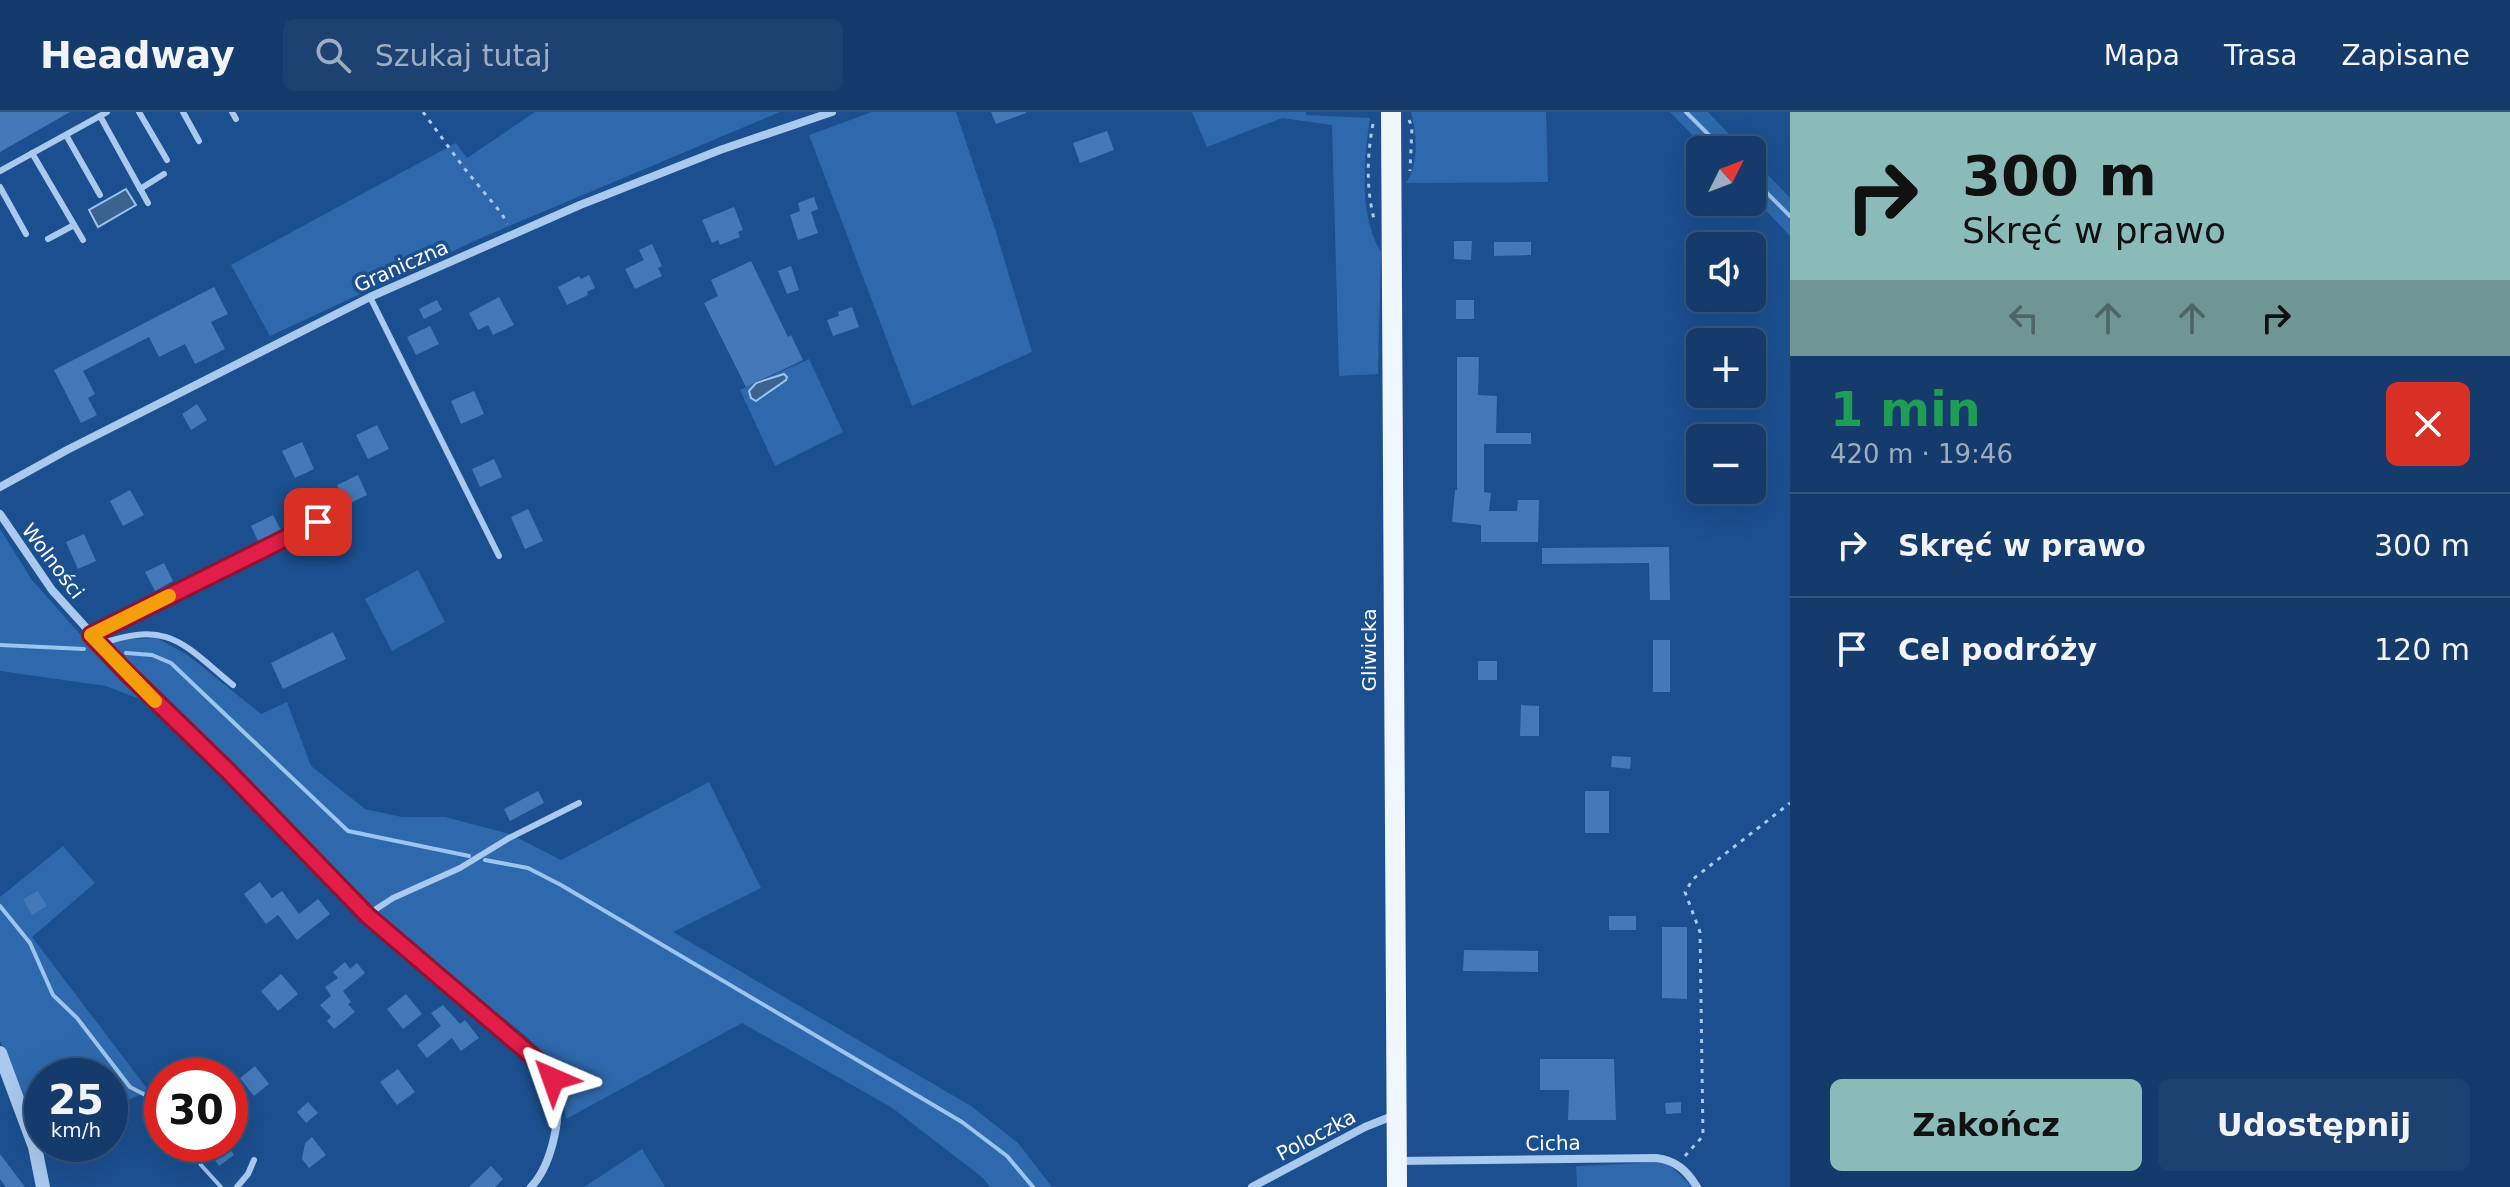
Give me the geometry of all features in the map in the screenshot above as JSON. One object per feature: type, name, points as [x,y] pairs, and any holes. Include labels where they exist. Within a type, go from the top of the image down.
[{"type":"main road","name":"Gliwicka","points":[[1383,115],[1397,1187]]},
{"type":"street","name":"Graniczna","points":[[0,487],[370,297],[580,205],[720,150],[832,112]]},
{"type":"street","name":"Wolności","points":[[0,514],[37,571],[126,672],[228,771],[367,915],[538,1061],[553,1079],[558,1101],[556,1128],[549,1154],[531,1187]]},
{"type":"street","points":[[0,1053],[35,1147],[43,1187]]},
{"type":"street","name":"Poloczka","points":[[1252,1187],[1365,1127],[1396,1115]]},
{"type":"street","name":"Cicha","points":[[1397,1161],[1656,1158],[1669,1159],[1677,1164]]},
{"type":"street","points":[[1677,1164],[1697,1187]]},
{"type":"lane","points":[[139,112],[167,160]]},
{"type":"lane","points":[[183,112],[199,141]]},
{"type":"lane","points":[[0,171],[103,114],[148,203]]},
{"type":"lane","points":[[66,135],[100,195]]},
{"type":"lane","points":[[32,153],[83,240]]},
{"type":"lane","points":[[140,189],[164,174]]},
{"type":"lane","points":[[0,187],[26,234]]},
{"type":"lane","points":[[48,239],[74,225]]},
{"type":"lane","points":[[370,297],[499,556]]},
{"type":"lane","points":[[91,635],[318,522]]},
{"type":"lane","points":[[100,644],[159,633],[186,646],[233,685]]},
{"type":"lane","points":[[367,915],[393,898],[460,868],[509,838],[579,803]]},
{"type":"lane","points":[[237,1187],[254,1160]]},
{"type":"path","points":[[423,112],[502,214],[513,235]]},
{"type":"path","points":[[1407,112],[1412,127],[1410,171]]},
{"type":"path","points":[[1374,222],[1369,201],[1369,145],[1383,115]]},
{"type":"path","points":[[1677,1164],[1703,1136],[1700,932],[1685,892],[1693,879],[1790,803]]},
{"type":"shaded area","points":[[535,112],[780,112],[481,238],[270,336],[231,265],[456,143],[467,158]]},
{"type":"shaded area","points":[[872,112],[956,112],[1032,352],[912,406],[809,135]]},
{"type":"shaded area","points":[[1192,112],[1306,112],[1306,115],[1370,118],[1365,186],[1369,221],[1381,252],[1378,374],[1339,376],[1332,125],[1282,118],[1207,147]]},
{"type":"shaded area","points":[[1411,112],[1546,112],[1548,182],[1406,183],[1416,149]]},
{"type":"shaded area","points":[[1670,112],[1708,112],[1731,136],[1693,136]]},
{"type":"shaded area","points":[[1766,173],[1790,198],[1790,236],[1766,211]]},
{"type":"shaded area","points":[[126,189],[136,205],[98,227],[89,210]]},
{"type":"shaded area","points":[[809,359],[843,432],[775,466],[740,390]]},
{"type":"shaded area","points":[[784,374],[786,380],[756,401],[751,398],[749,391],[756,383]]},
{"type":"shaded area","points":[[0,529],[32,580],[86,641],[157,638],[189,656],[261,714],[287,702],[311,766],[365,809],[402,817],[445,817],[510,834],[561,860],[709,782],[761,888],[673,932],[971,1106],[1018,1143],[1052,1187],[990,1187],[983,1178],[891,1107],[742,1023],[566,1119],[562,1078],[528,1038],[392,927],[181,715],[106,686],[0,671]]},
{"type":"shaded area","points":[[418,570],[445,622],[392,651],[365,599]]},
{"type":"shaded area","points":[[63,846],[95,883],[32,937],[124,1058],[24,1058],[24,1096],[0,1041],[0,897]]},
{"type":"shaded area","points":[[128,1063],[144,1084],[144,1093],[128,1100]]},
{"type":"shaded area","points":[[642,1149],[665,1187],[584,1187]]},
{"type":"shaded area","points":[[1667,1162],[1692,1187],[1577,1187],[1576,1166]]},
{"type":"building","points":[[0,112],[70,112],[0,152]]},
{"type":"building","points":[[991,112],[1026,112],[1026,113],[996,124]]},
{"type":"building","points":[[1107,131],[1114,150],[1080,163],[1073,143]]},
{"type":"building","points":[[814,197],[818,209],[811,212],[818,233],[798,240],[790,215],[800,211],[798,203]]},
{"type":"building","points":[[734,207],[743,230],[738,232],[740,237],[720,245],[718,240],[712,243],[702,220]]},
{"type":"building","points":[[1454,241],[1472,241],[1471,260],[1454,259]]},
{"type":"building","points":[[1494,242],[1531,242],[1531,255],[1494,256]]},
{"type":"building","points":[[652,244],[662,266],[658,268],[662,276],[635,289],[625,269],[644,260],[639,250]]},
{"type":"building","points":[[751,261],[788,337],[791,335],[803,360],[746,387],[704,303],[718,296],[711,280]]},
{"type":"building","points":[[791,266],[799,290],[787,294],[778,271]]},
{"type":"building","points":[[589,275],[595,288],[567,305],[558,287],[579,276],[581,279]]},
{"type":"building","points":[[214,287],[228,314],[211,322],[225,349],[195,364],[185,344],[159,357],[149,337],[83,371],[95,394],[88,398],[97,415],[81,423],[54,370]]},
{"type":"building","points":[[499,297],[514,325],[493,335],[488,325],[478,330],[469,313]]},
{"type":"building","points":[[437,300],[442,310],[424,319],[419,309]]},
{"type":"building","points":[[1456,300],[1474,300],[1474,319],[1456,319]]},
{"type":"building","points":[[852,307],[859,327],[833,336],[827,320]]},
{"type":"building","points":[[430,326],[439,344],[416,355],[407,337]]},
{"type":"building","points":[[1457,357],[1479,357],[1478,395],[1497,396],[1496,433],[1531,433],[1531,444],[1484,444],[1484,492],[1491,493],[1489,511],[1517,511],[1518,500],[1539,500],[1538,542],[1481,542],[1481,525],[1452,522],[1457,490]]},
{"type":"building","points":[[474,391],[484,414],[461,424],[451,401]]},
{"type":"building","points":[[197,404],[207,420],[191,430],[182,414]]},
{"type":"building","points":[[377,425],[389,449],[368,459],[356,435]]},
{"type":"building","points":[[302,442],[314,469],[295,478],[282,451]]},
{"type":"building","points":[[494,459],[502,477],[480,487],[472,469]]},
{"type":"building","points":[[358,475],[367,495],[346,505],[337,485]]},
{"type":"building","points":[[130,490],[144,515],[123,526],[110,501]]},
{"type":"building","points":[[528,509],[543,541],[525,549],[511,517]]},
{"type":"building","points":[[273,515],[281,530],[258,541],[251,526]]},
{"type":"building","points":[[84,534],[96,561],[78,569],[66,542]]},
{"type":"building","points":[[1669,547],[1670,600],[1650,600],[1649,563],[1542,564],[1542,548]]},
{"type":"building","points":[[164,563],[173,581],[155,591],[145,572]]},
{"type":"building","points":[[333,632],[346,659],[283,689],[271,663]]},
{"type":"building","points":[[1653,640],[1670,640],[1670,692],[1653,692]]},
{"type":"building","points":[[1478,661],[1497,661],[1497,680],[1478,680]]},
{"type":"building","points":[[1521,705],[1539,706],[1539,736],[1520,736]]},
{"type":"building","points":[[1612,756],[1631,757],[1630,769],[1611,767]]},
{"type":"building","points":[[538,791],[544,803],[510,821],[504,809]]},
{"type":"building","points":[[1585,791],[1609,791],[1609,833],[1585,833]]},
{"type":"building","points":[[260,882],[272,898],[282,891],[299,914],[318,899],[330,914],[297,940],[278,915],[266,924],[244,894]]},
{"type":"building","points":[[38,891],[47,906],[32,915],[23,899]]},
{"type":"building","points":[[1609,916],[1636,916],[1636,930],[1609,930]]},
{"type":"building","points":[[1662,927],[1687,927],[1687,999],[1662,998]]},
{"type":"building","points":[[1464,950],[1538,951],[1538,972],[1463,971]]},
{"type":"building","points":[[345,962],[350,969],[357,963],[365,973],[343,991],[355,1012],[334,1029],[327,1021],[331,1017],[320,1005],[331,996],[325,987],[338,978],[333,972]]},
{"type":"building","points":[[281,974],[298,994],[278,1011],[261,991]]},
{"type":"building","points":[[406,994],[422,1014],[403,1029],[387,1009]]},
{"type":"building","points":[[443,1005],[460,1024],[465,1020],[479,1038],[461,1051],[452,1038],[427,1058],[417,1045],[441,1026],[431,1013]]},
{"type":"building","points":[[1540,1059],[1614,1059],[1616,1120],[1568,1120],[1569,1090],[1540,1090]]},
{"type":"building","points":[[255,1066],[269,1084],[254,1096],[248,1088],[248,1072]]},
{"type":"building","points":[[398,1069],[415,1092],[397,1105],[380,1082]]},
{"type":"building","points":[[308,1102],[318,1113],[306,1123],[297,1112]]},
{"type":"building","points":[[1681,1102],[1681,1113],[1666,1114],[1665,1103]]},
{"type":"building","points":[[312,1137],[326,1155],[309,1168],[302,1159],[305,1143]]},
{"type":"building","points":[[0,1154],[25,1187],[6,1187],[0,1179]]},
{"type":"building","points":[[491,1166],[503,1179],[495,1187],[469,1187]]},
{"type":"waterway","points":[[1686,112],[1710,136]]},
{"type":"waterway","points":[[1766,192],[1790,216]]},
{"type":"waterway","points":[[0,645],[84,649]]},
{"type":"waterway","points":[[126,653],[152,655],[171,663],[348,831],[469,856]]},
{"type":"waterway","points":[[485,860],[528,868],[561,885],[962,1122],[1007,1156],[1033,1187]]},
{"type":"waterway","points":[[0,906],[30,943],[53,995],[77,1018],[130,1087],[144,1094]]},
{"type":"waterway","points":[[199,1162],[221,1187]]},
{"type":"slow traffic","points":[[155,701],[91,635],[169,596]]},
{"type":"route","points":[[318,522],[91,635],[367,915],[538,1061],[553,1079]]}]
